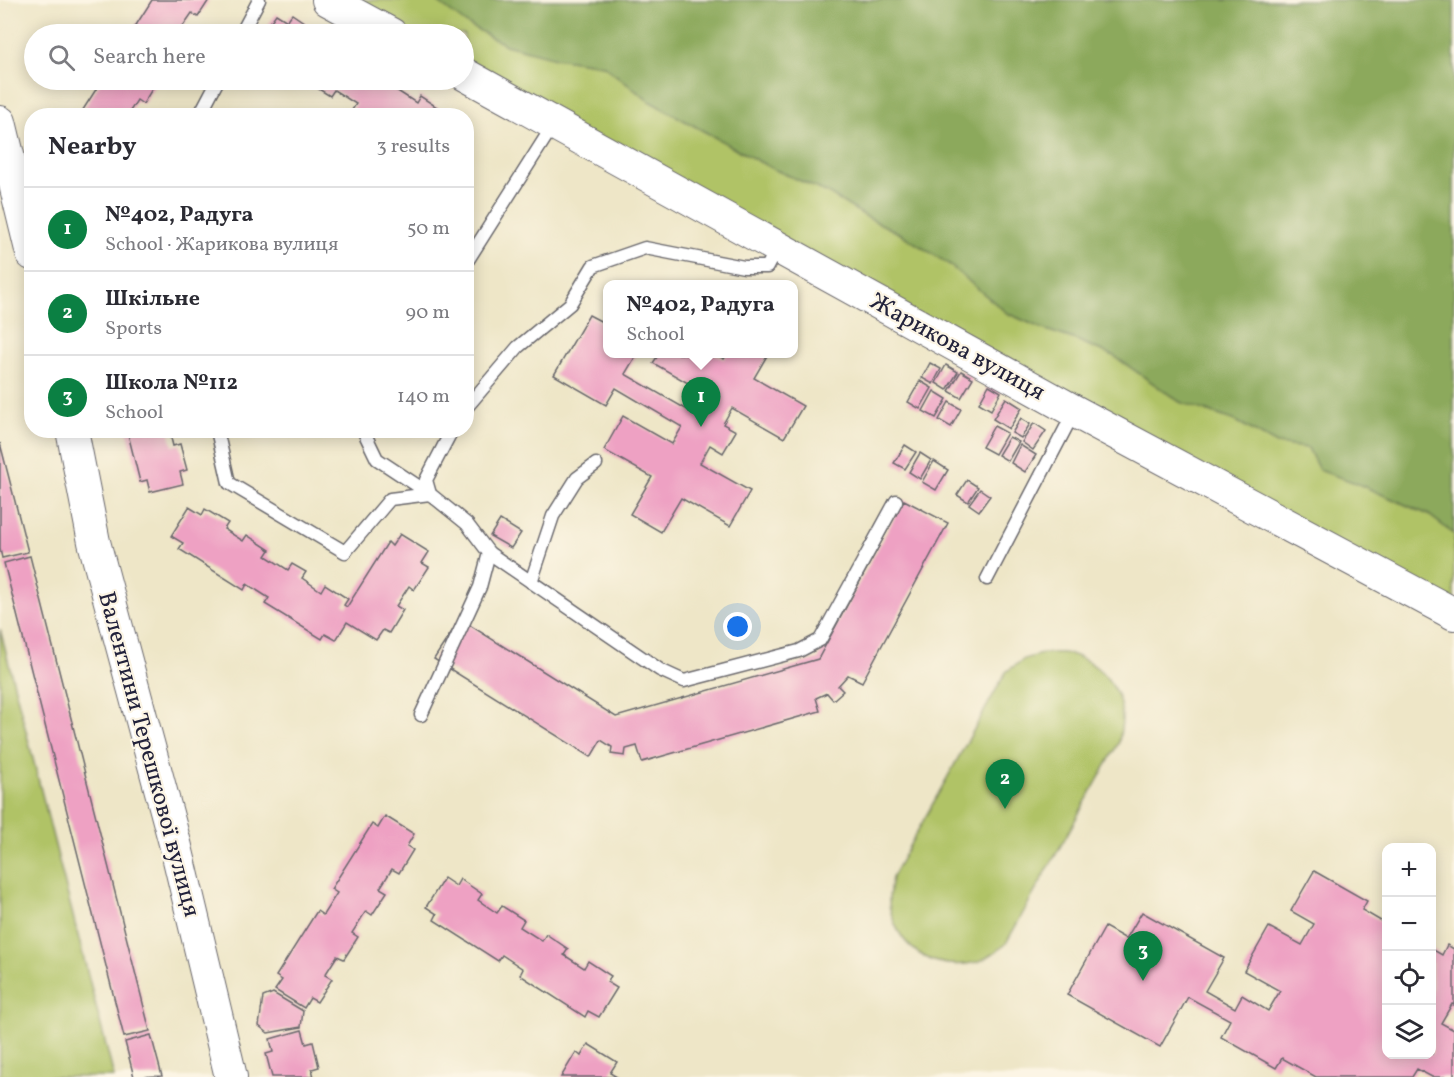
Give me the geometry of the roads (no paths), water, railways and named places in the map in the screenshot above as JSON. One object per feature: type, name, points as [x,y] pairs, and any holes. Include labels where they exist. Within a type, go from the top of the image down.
[{"type":"street","points":[[328,0],[372,24]]},
{"type":"street","name":"Жарикова вулиця","points":[[474,80],[1074,411],[1454,614]]},
{"type":"street","points":[[0,122],[24,222]]},
{"type":"street","name":"Валентини Терешкової вулиця","points":[[74,438],[94,542],[176,847],[231,1077]]},
{"type":"lane","points":[[246,24],[259,0]]},
{"type":"lane","points":[[203,108],[213,90]]},
{"type":"lane","points":[[474,250],[554,124]]},
{"type":"lane","points":[[474,398],[518,346],[570,304],[593,266],[645,249],[744,267],[767,267],[778,247]]},
{"type":"lane","points":[[987,579],[1074,411]]},
{"type":"lane","points":[[219,438],[229,483],[345,552],[390,500],[430,494]]},
{"type":"lane","points":[[367,438],[377,459],[430,494],[466,524],[489,553],[660,670],[684,681],[799,651],[820,640],[896,501]]},
{"type":"lane","points":[[430,494],[426,480],[448,438]]},
{"type":"lane","points":[[531,582],[553,516],[577,478],[596,464]]},
{"type":"lane","points":[[421,715],[480,587],[489,553]]},
{"type":"place","name":"№402, Радуга","points":[[701,427]]},
{"type":"place","name":"Шкільне","points":[[1005,809]]},
{"type":"place","name":"Школа №112","points":[[1143,981]]}]
